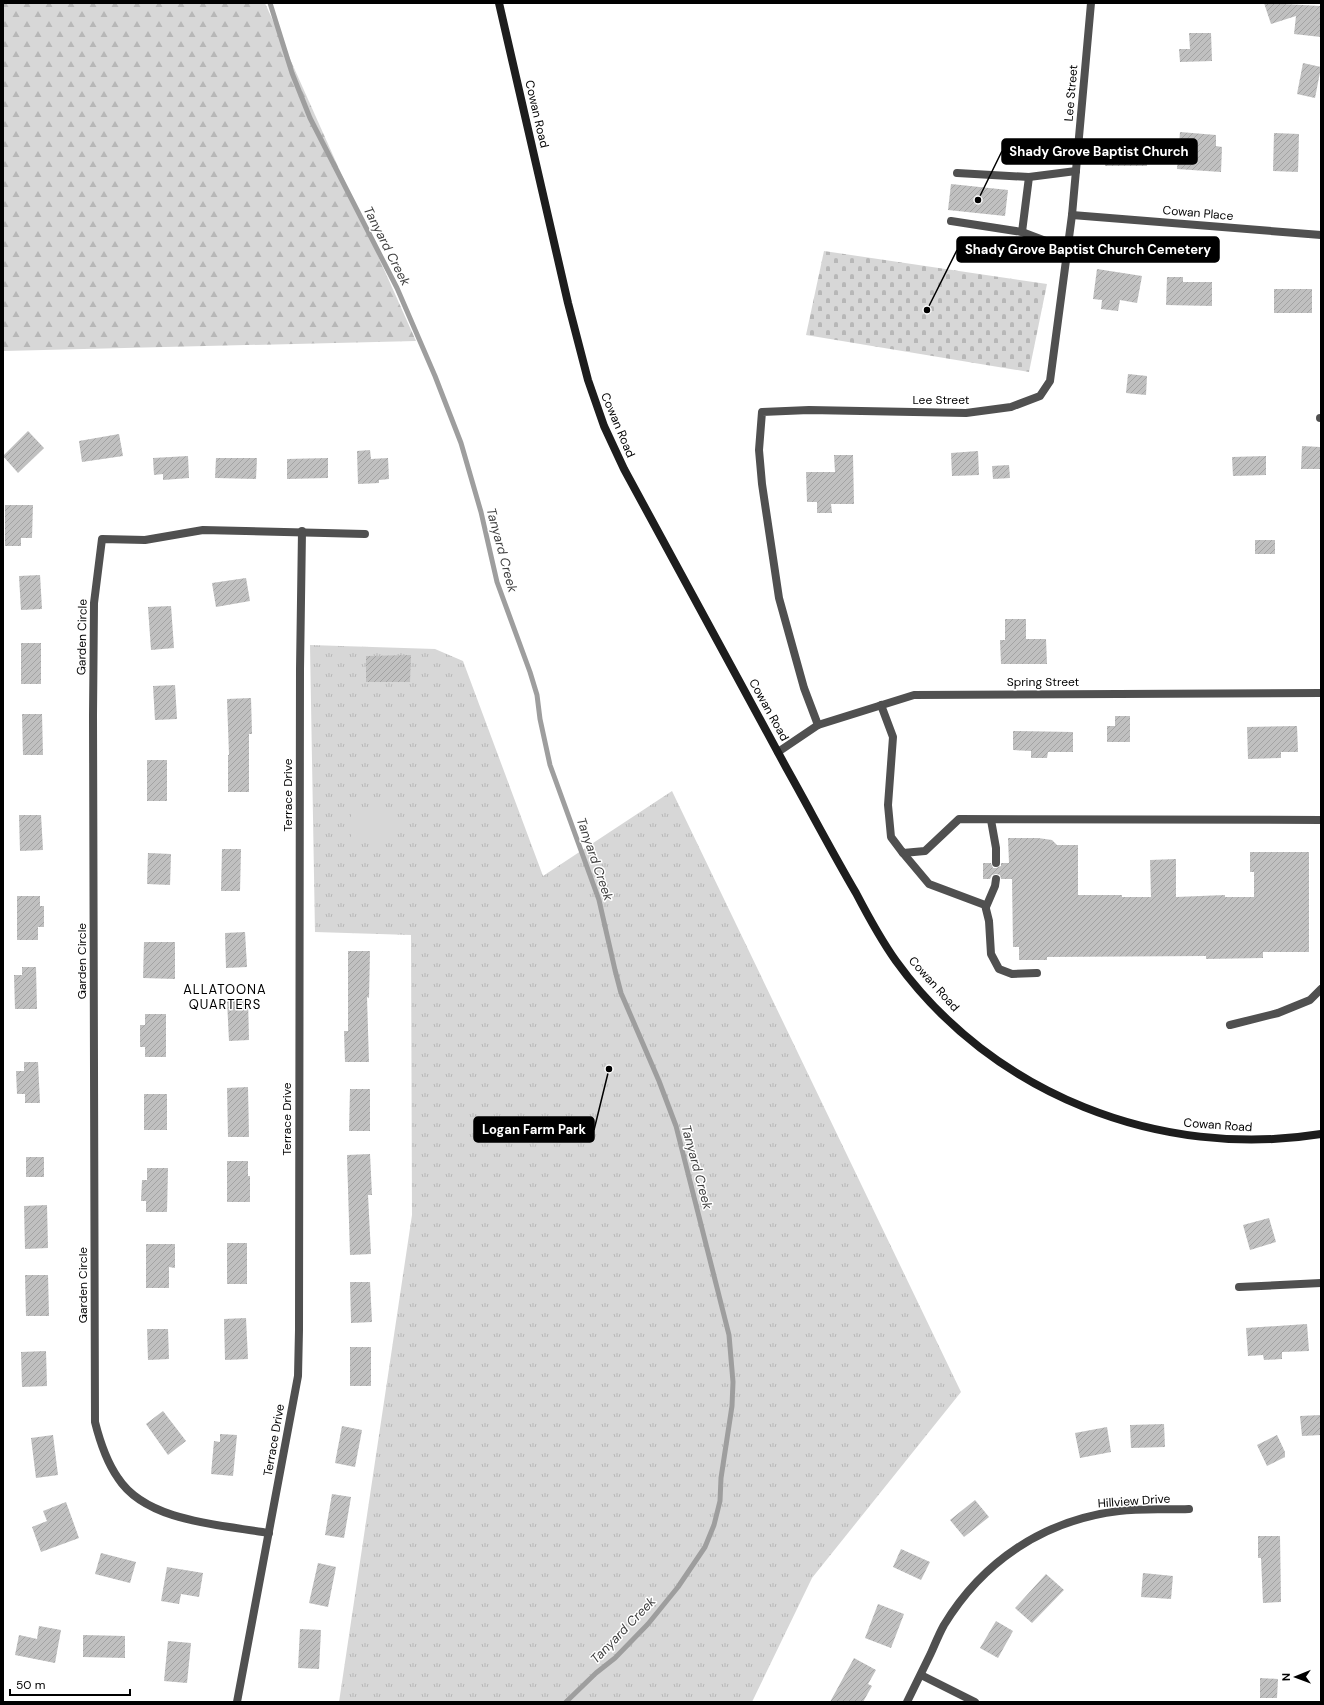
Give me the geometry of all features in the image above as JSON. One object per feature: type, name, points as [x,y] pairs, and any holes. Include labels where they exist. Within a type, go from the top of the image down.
[{"type":"main road","name":"Cowan Road","points":[[500,3],[568,303],[588,380],[604,426],[624,469],[778,752],[864,908],[896,960],[929,1000],[966,1036],[1004,1065],[1047,1090],[1078,1105],[1112,1118],[1180,1135],[1214,1139],[1251,1140],[1292,1139],[1321,1134]]},
{"type":"street","name":"Lee Street","points":[[818,726],[804,688],[779,598],[762,484],[759,450],[762,412],[809,410],[966,413],[1011,407],[1040,396],[1050,381],[1068,249],[1091,3]]},
{"type":"street","points":[[958,173],[1029,177],[1076,171]]},
{"type":"street","points":[[1022,232],[1029,177]]},
{"type":"street","name":"Cowan Place","points":[[1072,214],[1321,235]]},
{"type":"street","points":[[951,222],[1022,232],[1068,249]]},
{"type":"street","name":"Garden Circle","points":[[269,1533],[176,1517],[152,1508],[132,1494],[118,1480],[100,1443],[95,1422],[94,603],[102,538],[145,540],[203,530],[302,531],[365,534]]},
{"type":"street","name":"Terrace Drive","points":[[237,1702],[298,1376],[300,669],[302,531]]},
{"type":"street","name":"Spring Street","points":[[778,752],[818,726],[914,695],[1321,692]]},
{"type":"street","points":[[881,705],[893,737],[888,805],[891,837],[929,884],[985,905],[986,907]]},
{"type":"street","points":[[903,853],[925,851],[959,819],[1321,820]]},
{"type":"street","points":[[991,820],[996,848],[996,863]]},
{"type":"street","points":[[996,879],[995,886],[986,907],[989,922],[991,954],[999,969],[1012,974],[1037,973]]},
{"type":"street","points":[[1230,1025],[1278,1013],[1310,1000],[1321,989]]},
{"type":"street","points":[[1239,1287],[1321,1283]]},
{"type":"street","name":"Hillview Drive","points":[[907,1702],[944,1626],[963,1598],[988,1569],[1025,1541],[1074,1520],[1095,1515],[1119,1511],[1189,1509]]},
{"type":"street","points":[[921,1675],[975,1702]]},
{"type":"green space","points":[[3,3],[265,3],[416,341],[3,351]]},
{"type":"green space","points":[[824,251],[1047,284],[1029,372],[806,335]]},
{"type":"green space","points":[[310,645],[435,649],[463,661],[543,876],[672,791],[961,1392],[812,1578],[752,1702],[339,1702],[412,1215],[411,935],[315,932]]},
{"type":"green space","points":[[351,808],[394,808],[394,843],[351,843]]},
{"type":"building","points":[[1264,3],[1321,6],[1321,37],[1294,34],[1296,16],[1271,24]]},
{"type":"building","points":[[1189,33],[1211,33],[1212,61],[1180,62],[1179,49],[1190,49]]},
{"type":"building","points":[[1303,63],[1321,67],[1315,98],[1297,94]]},
{"type":"building","points":[[1180,132],[1216,135],[1216,146],[1222,147],[1221,172],[1177,169]]},
{"type":"building","points":[[1274,133],[1299,134],[1298,172],[1273,171]]},
{"type":"building","points":[[1105,139],[1147,140],[1147,166],[1105,166]]},
{"type":"building","points":[[951,184],[1008,190],[1005,216],[948,210]]},
{"type":"building","points":[[1097,269],[1142,276],[1137,303],[1120,300],[1118,311],[1101,309],[1102,300],[1093,299]]},
{"type":"building","points":[[1167,277],[1183,277],[1183,282],[1212,282],[1212,306],[1166,305]]},
{"type":"building","points":[[1274,289],[1312,289],[1312,313],[1274,313]]},
{"type":"building","points":[[1128,374],[1147,376],[1146,395],[1126,393]]},
{"type":"building","points":[[28,431],[44,448],[18,473],[3,456]]},
{"type":"building","points":[[119,434],[123,456],[82,462],[79,441]]},
{"type":"building","points":[[1302,446],[1320,447],[1321,469],[1301,469]]},
{"type":"building","points":[[370,450],[371,459],[388,458],[389,479],[379,480],[379,483],[358,484],[357,451]]},
{"type":"building","points":[[978,451],[979,475],[952,476],[951,453]]},
{"type":"building","points":[[834,455],[853,455],[854,504],[831,504],[832,513],[817,513],[817,502],[807,502],[806,472],[835,472]]},
{"type":"building","points":[[188,456],[189,478],[163,480],[163,474],[154,475],[153,458]]},
{"type":"building","points":[[1266,456],[1266,475],[1233,476],[1232,457]]},
{"type":"building","points":[[216,458],[257,458],[256,479],[215,478]]},
{"type":"building","points":[[328,458],[328,478],[287,479],[287,459]]},
{"type":"building","points":[[1009,465],[1010,478],[993,479],[992,466]]},
{"type":"building","points":[[5,505],[33,505],[32,538],[21,538],[21,546],[5,546]]},
{"type":"building","points":[[1255,540],[1275,540],[1275,554],[1255,554]]},
{"type":"building","points":[[40,575],[42,609],[21,610],[19,576]]},
{"type":"building","points":[[246,578],[250,601],[216,607],[212,583]]},
{"type":"building","points":[[171,606],[174,648],[151,650],[148,607]]},
{"type":"building","points":[[1005,619],[1026,619],[1026,639],[1046,639],[1047,664],[1001,664],[1000,640],[1005,640]]},
{"type":"building","points":[[21,643],[41,643],[41,684],[21,684]]},
{"type":"building","points":[[411,655],[410,682],[366,682],[366,656]]},
{"type":"building","points":[[175,685],[177,719],[155,720],[153,686]]},
{"type":"building","points":[[251,698],[252,734],[249,734],[249,792],[228,792],[229,755],[227,699]]},
{"type":"building","points":[[22,714],[42,714],[43,755],[23,755]]},
{"type":"building","points":[[1115,716],[1130,716],[1130,742],[1107,742],[1107,726],[1115,726]]},
{"type":"building","points":[[1297,726],[1298,752],[1281,752],[1281,758],[1248,759],[1247,727]]},
{"type":"building","points":[[1013,731],[1073,732],[1073,752],[1048,752],[1047,758],[1031,758],[1031,751],[1013,750]]},
{"type":"building","points":[[147,760],[167,760],[167,801],[147,801]]},
{"type":"building","points":[[19,815],[41,815],[43,850],[20,851]]},
{"type":"building","points":[[1008,838],[1038,838],[1052,840],[1057,845],[1078,845],[1078,895],[1122,895],[1122,897],[1151,897],[1150,860],[1176,859],[1176,897],[1225,895],[1225,897],[1254,897],[1254,872],[1250,872],[1250,852],[1309,852],[1309,952],[1263,952],[1263,958],[1206,959],[1206,956],[1047,957],[1047,960],[1019,960],[1019,947],[1013,947],[1012,879],[1001,879],[1000,875],[996,874],[992,875],[990,879],[983,879],[983,863],[991,863],[993,868],[996,868],[1001,866],[1001,863],[1009,863]]},
{"type":"building","points":[[222,849],[241,849],[240,891],[221,891]]},
{"type":"building","points":[[148,853],[171,854],[170,885],[147,884]]},
{"type":"building","points":[[17,896],[40,896],[40,906],[44,906],[44,927],[38,927],[38,940],[17,940]]},
{"type":"building","points":[[245,932],[247,967],[226,968],[225,933]]},
{"type":"building","points":[[144,942],[175,942],[175,979],[143,978]]},
{"type":"building","points":[[348,951],[370,951],[369,998],[367,997],[369,1062],[345,1062],[344,1031],[348,1031]]},
{"type":"building","points":[[22,967],[36,967],[37,1009],[15,1009],[14,975],[22,975]]},
{"type":"building","points":[[248,999],[249,1040],[229,1041],[227,1000]]},
{"type":"building","points":[[145,1014],[166,1014],[166,1057],[145,1057],[145,1047],[140,1047],[140,1025],[145,1025]]},
{"type":"building","points":[[24,1062],[38,1062],[40,1103],[25,1103],[25,1094],[17,1094],[16,1071],[24,1071]]},
{"type":"building","points":[[248,1087],[249,1137],[228,1137],[227,1088]]},
{"type":"building","points":[[350,1089],[370,1089],[370,1131],[349,1131]]},
{"type":"building","points":[[144,1094],[167,1094],[167,1130],[144,1130]]},
{"type":"building","points":[[370,1154],[372,1195],[368,1195],[371,1254],[350,1255],[347,1155]]},
{"type":"building","points":[[26,1157],[44,1157],[44,1177],[26,1177]]},
{"type":"building","points":[[227,1161],[248,1161],[248,1176],[250,1176],[250,1202],[227,1202]]},
{"type":"building","points":[[147,1168],[168,1168],[167,1212],[146,1212],[146,1201],[141,1201],[142,1180],[147,1180]]},
{"type":"building","points":[[47,1205],[48,1248],[25,1249],[24,1206]]},
{"type":"building","points":[[1269,1218],[1276,1242],[1250,1250],[1243,1225]]},
{"type":"building","points":[[227,1243],[247,1243],[247,1284],[227,1284]]},
{"type":"building","points":[[146,1244],[175,1244],[175,1268],[169,1267],[169,1288],[146,1288]]},
{"type":"building","points":[[25,1275],[48,1275],[49,1316],[26,1316]]},
{"type":"building","points":[[350,1282],[370,1282],[372,1322],[351,1323]]},
{"type":"building","points":[[246,1318],[248,1359],[225,1360],[224,1319]]},
{"type":"building","points":[[1307,1324],[1309,1351],[1282,1352],[1282,1359],[1264,1360],[1263,1355],[1248,1356],[1246,1328]]},
{"type":"building","points":[[147,1329],[168,1329],[169,1359],[148,1360]]},
{"type":"building","points":[[350,1347],[371,1347],[371,1386],[350,1386]]},
{"type":"building","points":[[46,1351],[47,1386],[22,1387],[21,1352]]},
{"type":"building","points":[[163,1411],[186,1441],[168,1455],[146,1424]]},
{"type":"building","points":[[1321,1415],[1321,1435],[1302,1436],[1300,1416]]},
{"type":"building","points":[[1164,1424],[1165,1447],[1131,1448],[1130,1425]]},
{"type":"building","points":[[342,1426],[362,1430],[355,1467],[335,1463]]},
{"type":"building","points":[[1107,1427],[1111,1452],[1080,1458],[1075,1433]]},
{"type":"building","points":[[220,1434],[237,1435],[233,1476],[211,1474],[214,1441],[220,1442]]},
{"type":"building","points":[[53,1435],[58,1475],[36,1478],[31,1438]]},
{"type":"building","points":[[1277,1435],[1285,1452],[1285,1457],[1267,1466],[1257,1445]]},
{"type":"building","points":[[332,1494],[351,1497],[344,1538],[325,1535]]},
{"type":"building","points":[[975,1500],[989,1517],[964,1537],[950,1520]]},
{"type":"building","points":[[66,1502],[79,1538],[41,1552],[32,1527],[47,1521],[43,1511]]},
{"type":"building","points":[[1258,1536],[1280,1536],[1281,1602],[1263,1603],[1261,1558],[1258,1558]]},
{"type":"building","points":[[901,1549],[930,1562],[921,1580],[893,1567]]},
{"type":"building","points":[[101,1553],[136,1562],[130,1583],[95,1574]]},
{"type":"building","points":[[318,1563],[336,1567],[328,1607],[309,1603]]},
{"type":"building","points":[[167,1567],[203,1573],[199,1597],[181,1594],[179,1604],[161,1601]]},
{"type":"building","points":[[1143,1573],[1173,1576],[1171,1599],[1141,1597]]},
{"type":"building","points":[[1046,1574],[1064,1590],[1032,1623],[1015,1608]]},
{"type":"building","points":[[878,1604],[904,1614],[891,1648],[865,1638]]},
{"type":"building","points":[[996,1621],[1013,1631],[998,1658],[980,1648]]},
{"type":"building","points":[[39,1626],[61,1630],[55,1663],[15,1655],[19,1635],[37,1639]]},
{"type":"building","points":[[300,1629],[321,1630],[319,1669],[298,1668]]},
{"type":"building","points":[[83,1635],[125,1636],[125,1658],[83,1657]]},
{"type":"building","points":[[168,1641],[191,1643],[187,1683],[164,1681]]},
{"type":"building","points":[[854,1658],[876,1670],[868,1684],[872,1686],[863,1702],[830,1702]]},
{"type":"building","points":[[1260,1678],[1278,1679],[1277,1698],[1260,1698]]},
{"type":"waterway","name":"Tanyard Creek","points":[[270,3],[292,73],[310,118],[397,288],[435,376],[461,443],[481,512],[497,582],[537,695],[540,719],[550,765],[599,900],[621,993],[659,1081],[676,1126],[729,1335],[733,1382],[732,1406],[721,1478],[720,1501],[714,1525],[705,1547],[678,1587],[648,1624],[615,1658],[596,1673],[566,1702]]},
{"type":"place","name":"Shady Grove Baptist Church","points":[[978,200]]},
{"type":"place","name":"Shady Grove Baptist Church Cemetery","points":[[927,310]]},
{"type":"place","name":"Logan Farm Park","points":[[609,1069]]},
{"type":"district","name":"ALLATOONA QUARTERS","points":[[225,996]]}]
